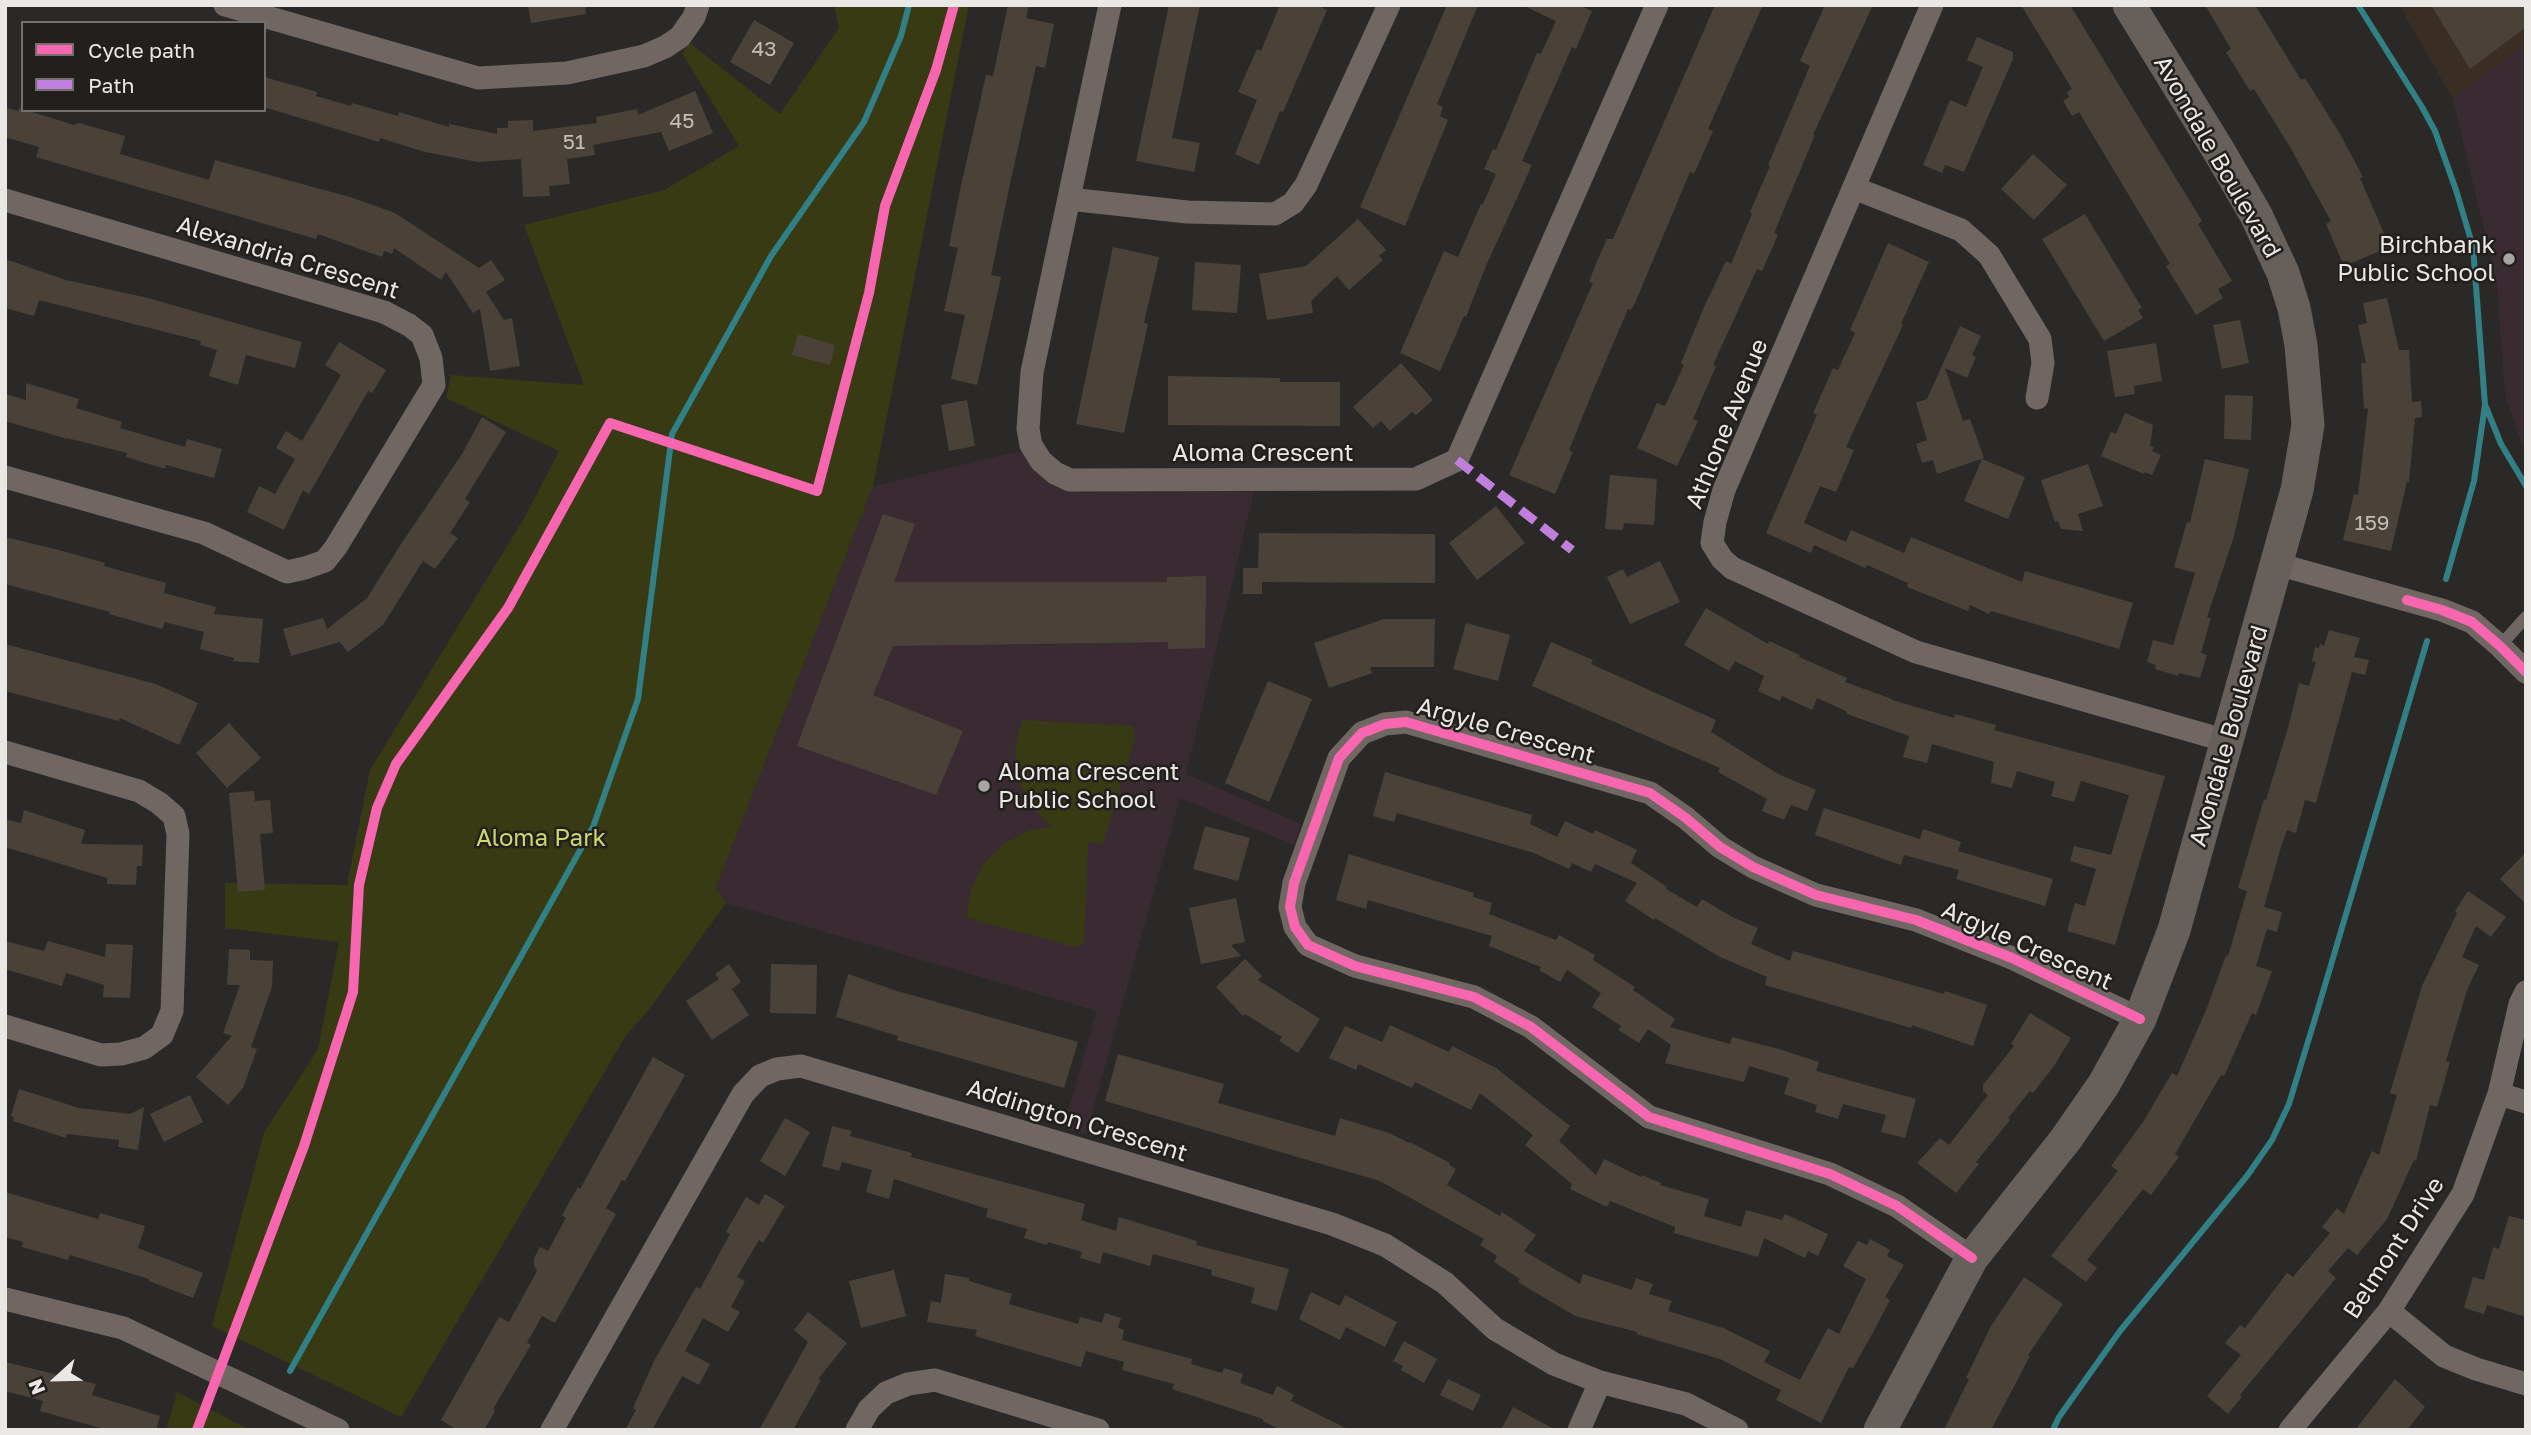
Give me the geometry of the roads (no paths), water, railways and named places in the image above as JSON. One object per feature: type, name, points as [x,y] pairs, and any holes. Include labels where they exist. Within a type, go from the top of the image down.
[{"type":"street","points":[[225,5],[478,78],[567,73],[645,56],[680,37],[694,17],[698,5]]},
{"type":"street","name":"Aloma Crescent","points":[[1110,5],[1032,372],[1028,429],[1031,445],[1041,461],[1055,473],[1070,480],[1416,479],[1457,460],[1657,5]]},
{"type":"street","points":[[1069,199],[1187,212],[1275,214],[1293,203],[1306,185],[1390,5]]},
{"type":"street","name":"Athlone Avenue","points":[[1932,5],[1724,490],[1712,543],[1722,559],[1732,568],[1916,652],[2227,741]]},
{"type":"street","name":"Avondale Boulevard","points":[[1880,1430],[1972,1258],[2097,1095],[2140,1019],[2174,930],[2297,490],[2308,425],[2301,345],[2294,308],[2283,273],[2256,215],[2129,5]]},
{"type":"street","points":[[1854,188],[1961,230],[1989,255],[2040,339],[2043,363],[2037,398]]},
{"type":"street","name":"Alexandria Crescent","points":[[5,201],[384,312],[422,335],[431,358],[434,385],[325,561],[287,572],[204,533],[5,477]]},
{"type":"street","points":[[2277,564],[2442,610],[2472,622],[2526,672]]},
{"type":"street","name":"Argyle Crescent","points":[[1972,1258],[1897,1206],[1830,1174],[1649,1117],[1531,1027],[1474,998],[1355,966],[1308,945],[1295,927],[1290,907],[1294,883],[1339,758],[1362,733],[1385,724],[1406,722],[1650,793],[1686,818],[1720,847],[1753,867],[1816,895],[1916,920],[2012,958],[2140,1019]]},
{"type":"street","points":[[5,752],[139,791],[174,816],[178,834],[172,1011],[162,1035],[144,1048],[121,1054],[102,1055],[5,1026]]},
{"type":"street","name":"Belmont Drive","points":[[2290,1430],[2389,1311],[2463,1194],[2499,1094],[2520,1004],[2526,992]]},
{"type":"street","name":"Addington Crescent","points":[[552,1430],[743,1094],[760,1076],[777,1069],[801,1066],[1332,1224],[1385,1245],[1445,1283],[1495,1329],[1554,1364],[1600,1382],[1686,1404],[1737,1430]]},
{"type":"street","points":[[2499,1094],[2526,1102]]},
{"type":"street","points":[[5,1299],[123,1328],[338,1430]]},
{"type":"street","points":[[2389,1311],[2444,1356],[2526,1384]]},
{"type":"street","points":[[857,1430],[869,1409],[886,1393],[908,1384],[935,1380],[1098,1430]]},
{"type":"street","points":[[1579,1430],[1600,1382]]},
{"type":"lane","points":[[2500,646],[2526,617]]},
{"type":"waterway","points":[[290,1371],[593,827],[638,699],[672,434],[771,256],[864,122],[901,36],[909,5]]},
{"type":"waterway","points":[[2358,5],[2435,131],[2473,247],[2485,405],[2474,481],[2446,579]]},
{"type":"waterway","points":[[2486,407],[2501,444],[2526,486]]},
{"type":"waterway","points":[[2053,1430],[2059,1417],[2120,1331],[2247,1176],[2272,1140],[2289,1104],[2427,641]]},
{"type":"place","name":"Birchbank Public School","points":[[2509,259]]},
{"type":"place","name":"Aloma Crescent Public School","points":[[984,786]]},
{"type":"park label","name":"Aloma Park","points":[[541,838]]}]
